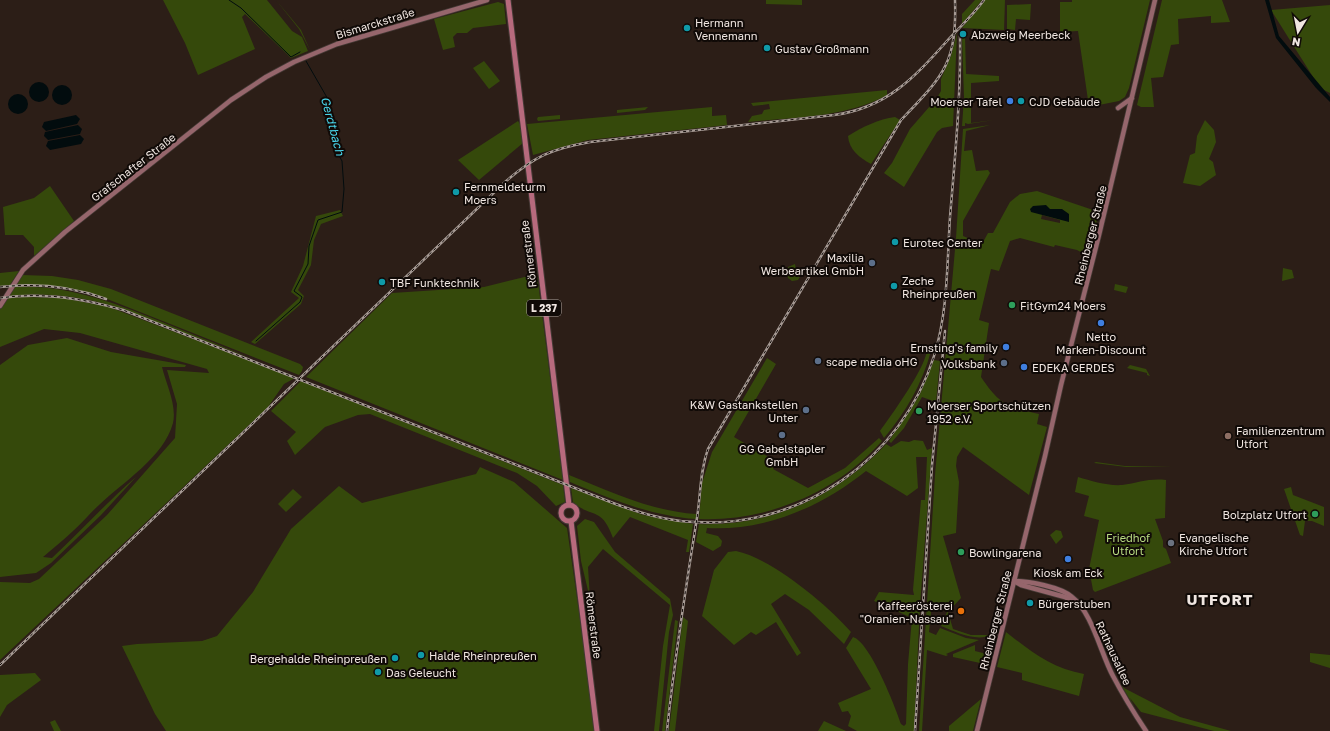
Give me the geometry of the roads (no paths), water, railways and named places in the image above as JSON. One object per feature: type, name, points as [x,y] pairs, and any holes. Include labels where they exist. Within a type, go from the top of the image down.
[{"type":"main road","name":"Bismarckstraße","points":[[294,62],[355,38],[487,0]]},
{"type":"main road","name":"Römerstraße","points":[[508,0],[569,505]]},
{"type":"main road","name":"Rheinberger Straße","points":[[977,731],[1155,0]]},
{"type":"main road","name":"Grafschafter Straße","points":[[0,306],[23,270],[80,220],[231,100],[266,77],[294,62]]},
{"type":"main road","points":[[1118,108],[1132,98]]},
{"type":"main road","points":[[569,505],[576,508],[577,513],[576,518],[571,522],[564,519],[561,515],[563,508],[569,505]]},
{"type":"main road","name":"Römerstraße","points":[[571,522],[597,731]]},
{"type":"main road","name":"Rathausallee","points":[[1014,581],[1022,581],[1060,590],[1071,596],[1090,622],[1112,675],[1146,731]]},
{"type":"waterway","name":"Gerdtbach","points":[[229,0],[241,8],[291,57],[300,52]]},
{"type":"waterway","name":"Gerdtbach","points":[[256,341],[300,302],[302,297],[294,291],[308,264],[309,246],[318,220],[342,212],[344,189],[342,161],[335,148],[327,109],[329,101],[306,61]]},
{"type":"railway","points":[[667,731],[676,653],[698,514],[702,477],[708,449],[901,120],[937,80],[944,68],[950,54],[953,40],[955,0]]},
{"type":"railway","points":[[0,665],[505,182],[525,166],[554,151],[590,142],[834,115],[869,106],[884,99],[897,90],[922,68],[984,0]]},
{"type":"railway","points":[[0,298],[16,296],[62,297],[92,302],[123,310],[613,503],[643,513],[673,520],[694,522],[734,521],[772,514],[809,500],[842,480],[872,456],[898,426],[919,393],[934,356],[942,322],[946,287],[959,104],[960,36]]},
{"type":"railway","points":[[0,287],[54,287],[106,299]]},
{"type":"railway","points":[[915,731],[932,465],[945,331]]},
{"type":"place","name":"Hermann Vennemann","points":[[687,28]]},
{"type":"place","name":"Abzweig Meerbeck","points":[[963,34]]},
{"type":"place","name":"Gustav Großmann","points":[[767,48]]},
{"type":"place","name":"Moerser Tafel","points":[[1010,101]]},
{"type":"place","name":"CJD Gebäude","points":[[1021,101]]},
{"type":"place","name":"Fernmeldeturm Moers","points":[[456,192]]},
{"type":"place","name":"Eurotec Center","points":[[895,242]]},
{"type":"place","name":"Maxilia Werbeartikel GmbH","points":[[872,263]]},
{"type":"place","name":"TBF Funktechnik","points":[[382,282]]},
{"type":"place","name":"Zeche Rheinpreußen","points":[[894,286]]},
{"type":"place","name":"FitGym24 Moers","points":[[1012,305]]},
{"type":"place","name":"Netto Marken-Discount","points":[[1101,323]]},
{"type":"place","name":"Ernsting's family","points":[[1006,347]]},
{"type":"place","name":"scape media oHG","points":[[818,361]]},
{"type":"place","name":"Volksbank","points":[[1004,363]]},
{"type":"place","name":"EDEKA GERDES","points":[[1024,367]]},
{"type":"place","name":"K&W Gastankstellen Unter","points":[[806,410]]},
{"type":"place","name":"Moerser Sportschützen 1952 e.V.","points":[[919,411]]},
{"type":"place","name":"GG Gabelstapler GmbH","points":[[782,435]]},
{"type":"place","name":"Familienzentrum Utfort","points":[[1228,436]]},
{"type":"place","name":"Bolzplatz Utfort","points":[[1315,514]]},
{"type":"place","name":"Evangelische Kirche Utfort","points":[[1171,543]]},
{"type":"place","name":"Bowlingarena","points":[[961,552]]},
{"type":"place","name":"Kiosk am Eck","points":[[1068,559]]},
{"type":"place","name":"Bürgerstuben","points":[[1030,603]]},
{"type":"place","name":"Kaffeerösterei \"Oranien-Nassau\"","points":[[961,611]]},
{"type":"place","name":"Halde Rheinpreußen","points":[[421,655]]},
{"type":"place","name":"Bergehalde Rheinpreußen","points":[[395,658]]},
{"type":"place","name":"Das Geleucht","points":[[378,672]]},
{"type":"district","name":"UTFORT","points":[[1220,599]]},
{"type":"park label","name":"Friedhof Utfort","points":[[1128,543]]}]
